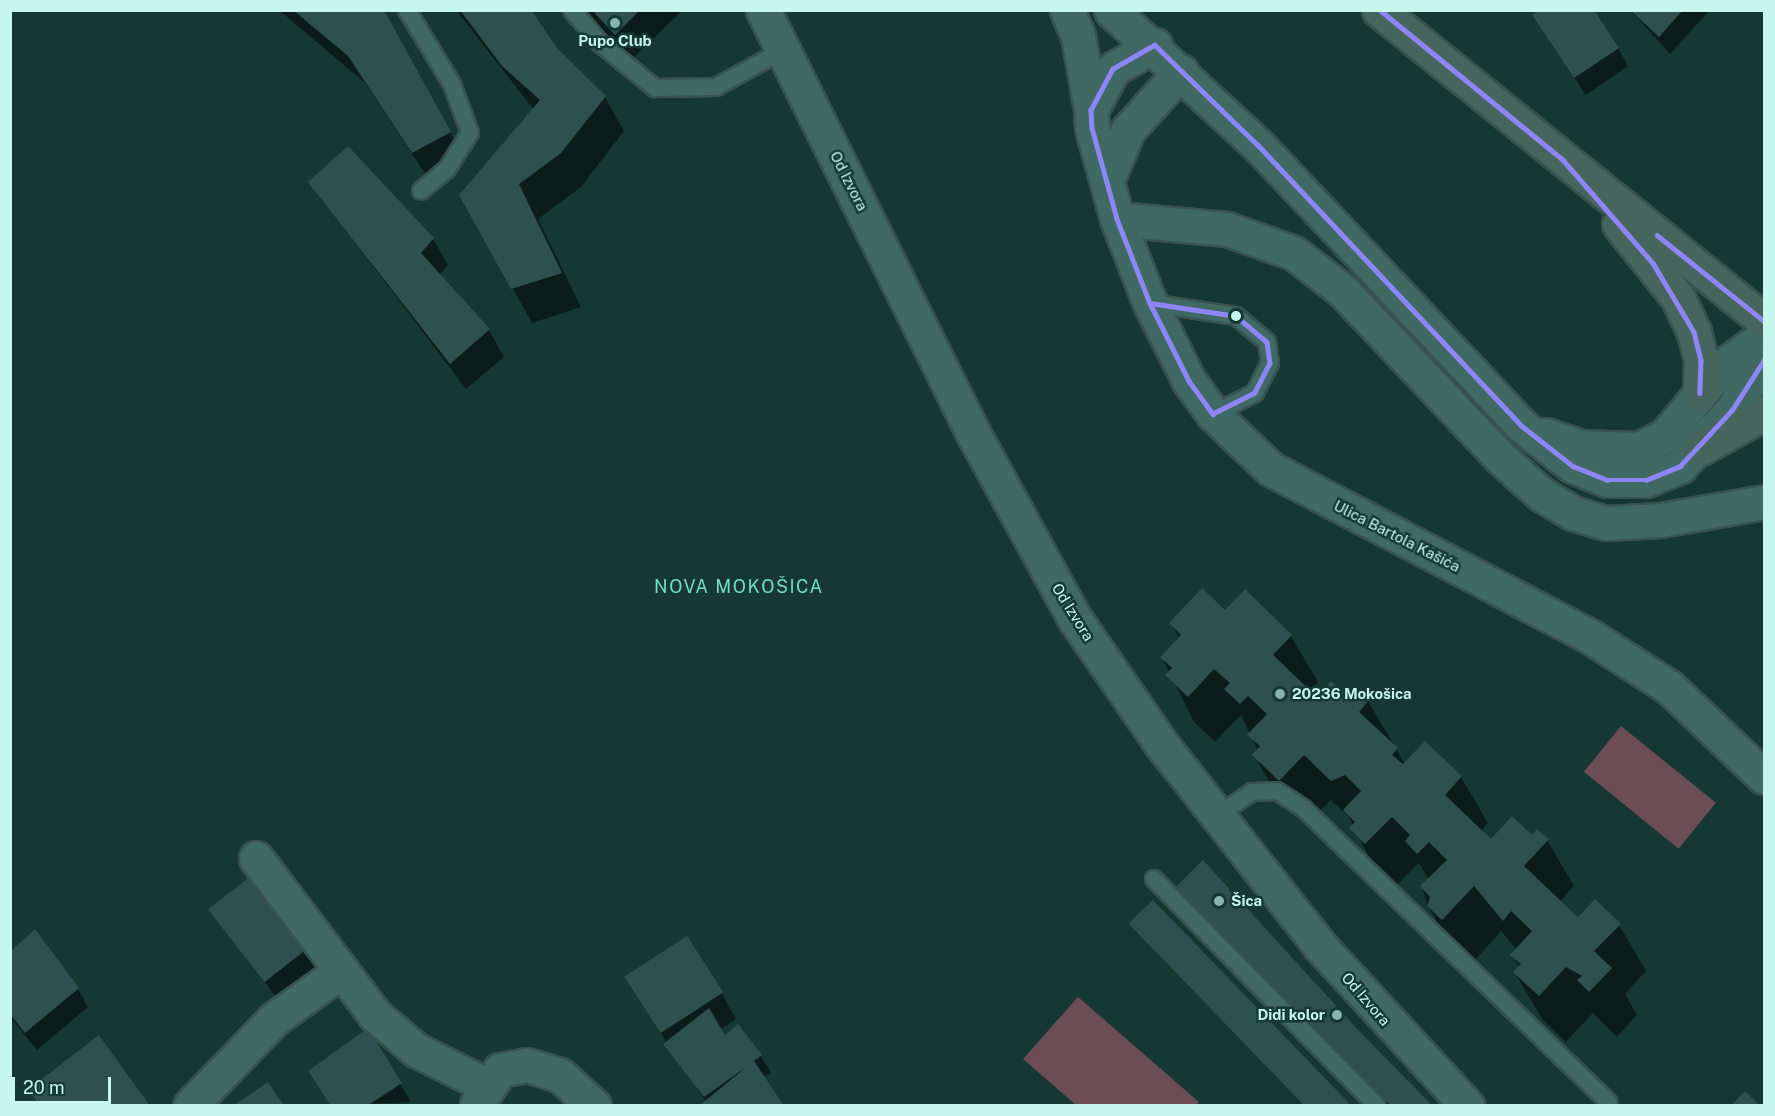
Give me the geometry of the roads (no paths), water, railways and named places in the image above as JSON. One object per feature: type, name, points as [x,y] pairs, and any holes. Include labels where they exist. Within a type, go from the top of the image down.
[{"type":"main road","points":[[1379,10],[1764,321]]},
{"type":"main road","points":[[1563,159],[1678,298],[1701,360],[1700,393]]},
{"type":"main road","points":[[1700,449],[1764,413]]},
{"type":"street","name":"Od Izvora","points":[[763,10],[1031,542],[1076,619],[1216,816],[1401,1040],[1467,1106]]},
{"type":"street","name":"Ulica Bartola Kašića","points":[[1067,10],[1078,36],[1095,148],[1117,219],[1150,303],[1183,372],[1213,414],[1271,469],[1591,637],[1669,687],[1764,777]]},
{"type":"street","points":[[1111,10],[1155,45],[1181,71],[1522,426],[1573,466],[1607,480],[1646,480],[1680,466],[1700,449],[1764,360]]},
{"type":"street","points":[[1091,110],[1113,69],[1155,45]]},
{"type":"street","points":[[1107,181],[1128,130],[1181,71]]},
{"type":"street","points":[[1117,219],[1227,230],[1294,253],[1343,291],[1502,459],[1541,494],[1573,513],[1606,523],[1660,520],[1764,502]]},
{"type":"street","points":[[1522,426],[1580,447],[1638,449],[1665,436],[1738,352],[1764,336]]},
{"type":"street","points":[[256,858],[340,972],[375,1015],[416,1050],[482,1096],[500,1070],[527,1065],[560,1075],[594,1106]]},
{"type":"street","points":[[190,1106],[274,1019],[340,972]]},
{"type":"lane","points":[[407,10],[452,84],[470,133],[447,169],[421,191]]},
{"type":"lane","points":[[572,10],[601,44],[655,88],[716,87],[782,51]]},
{"type":"lane","points":[[1150,303],[1236,316],[1267,342],[1270,363],[1255,393],[1213,414]]},
{"type":"lane","points":[[1216,816],[1252,792],[1277,791],[1304,808],[1608,1102]]},
{"type":"lane","points":[[1154,879],[1377,1106]]},
{"type":"place","name":"Pupo Club","points":[[615,23]]},
{"type":"place","name":"20236 Mokošica","points":[[1280,694]]},
{"type":"place","name":"Šica","points":[[1219,901]]},
{"type":"place","name":"Didi kolor","points":[[1337,1015]]},
{"type":"district","name":"NOVA MOKOŠICA","points":[[739,587]]}]
